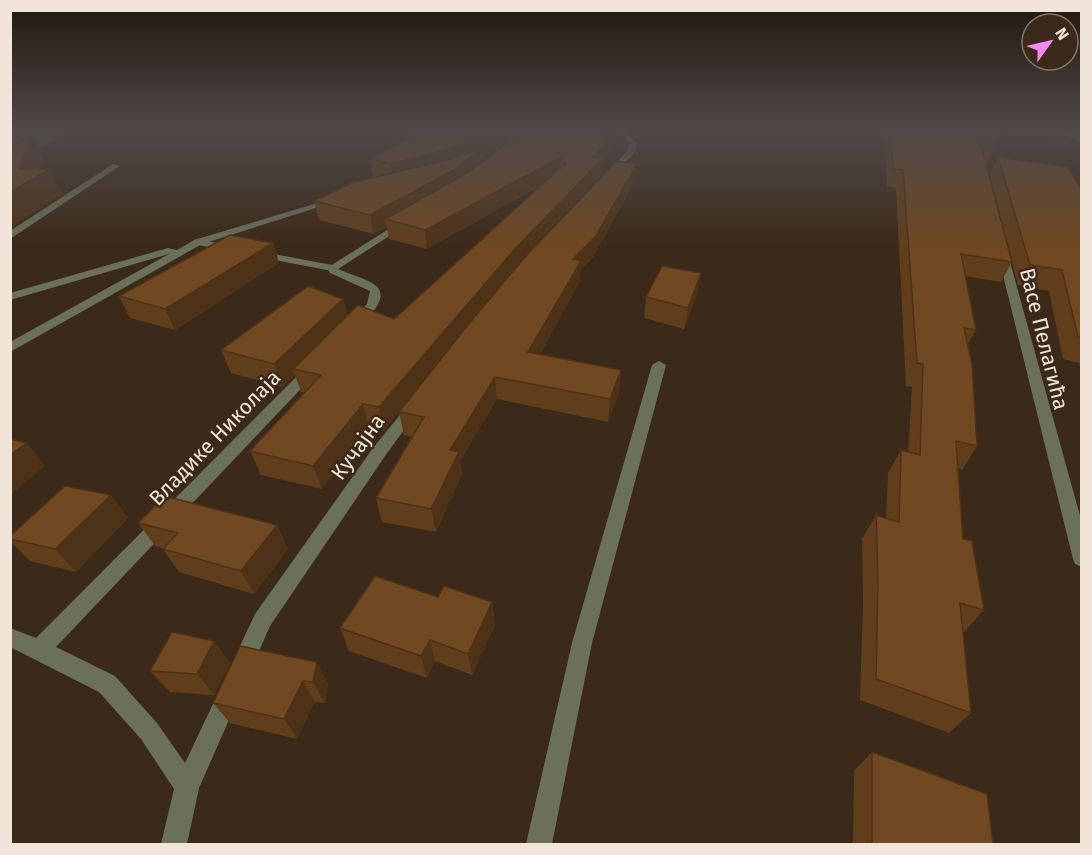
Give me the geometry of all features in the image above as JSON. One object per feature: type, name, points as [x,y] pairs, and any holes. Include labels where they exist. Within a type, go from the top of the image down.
[{"type":"street","points":[[10,236],[110,170]]},
{"type":"street","points":[[594,191],[613,170]]},
{"type":"street","points":[[10,297],[345,198]]},
{"type":"street","points":[[332,268],[422,213]]},
{"type":"street","name":"Васе Пелагића","points":[[998,235],[1028,360],[1082,559]]},
{"type":"street","points":[[10,348],[198,242],[332,268],[334,272],[373,287],[377,295],[370,309],[345,335]]},
{"type":"street","name":"Владике Николаја","points":[[39,650],[320,360]]},
{"type":"street","points":[[539,844],[582,643],[659,365]]},
{"type":"street","name":"Кучајна","points":[[174,844],[187,788],[262,620],[379,452],[421,398]]},
{"type":"street","points":[[10,638],[107,684],[149,731],[187,788]]},
{"type":"building","points":[[10,170],[48,170],[10,192]]},
{"type":"building","points":[[406,170],[453,170],[370,215],[314,201],[352,183]]},
{"type":"building","points":[[471,170],[537,170],[425,230],[385,219]]},
{"type":"building","points":[[558,170],[591,170],[514,250],[379,407],[363,404],[313,466],[250,451],[321,375],[293,369],[358,305],[394,319]]},
{"type":"building","points":[[608,170],[634,170],[595,237],[573,259],[581,261],[528,352],[621,370],[610,399],[495,377],[450,450],[459,452],[431,509],[376,498],[424,417],[399,412],[525,257]]},
{"type":"building","points":[[903,170],[987,170],[1012,262],[961,254],[976,330],[964,328],[972,364],[977,446],[956,441],[963,539],[972,541],[984,610],[960,603],[971,713],[876,679],[878,579],[876,515],[899,522],[901,450],[920,455],[923,364],[917,363]]},
{"type":"building","points":[[1002,170],[1070,170],[1082,191],[1082,337],[1078,337],[1062,270],[1030,265]]},
{"type":"building","points":[[230,235],[273,243],[165,309],[119,296]]},
{"type":"building","points":[[662,266],[701,273],[688,308],[646,297]]},
{"type":"building","points":[[308,286],[343,299],[274,364],[221,350]]},
{"type":"building","points":[[10,439],[27,443],[10,455]]},
{"type":"building","points":[[65,486],[111,495],[55,549],[10,539],[10,536]]},
{"type":"building","points":[[165,496],[277,525],[241,571],[163,549],[178,533],[138,523]]},
{"type":"building","points":[[375,576],[438,597],[444,586],[492,602],[468,654],[430,640],[421,656],[340,628]]},
{"type":"building","points":[[172,632],[214,641],[197,674],[150,671]]},
{"type":"building","points":[[240,646],[317,662],[313,682],[303,681],[284,719],[213,703]]},
{"type":"building","points":[[872,752],[987,794],[993,844],[872,844]]}]
